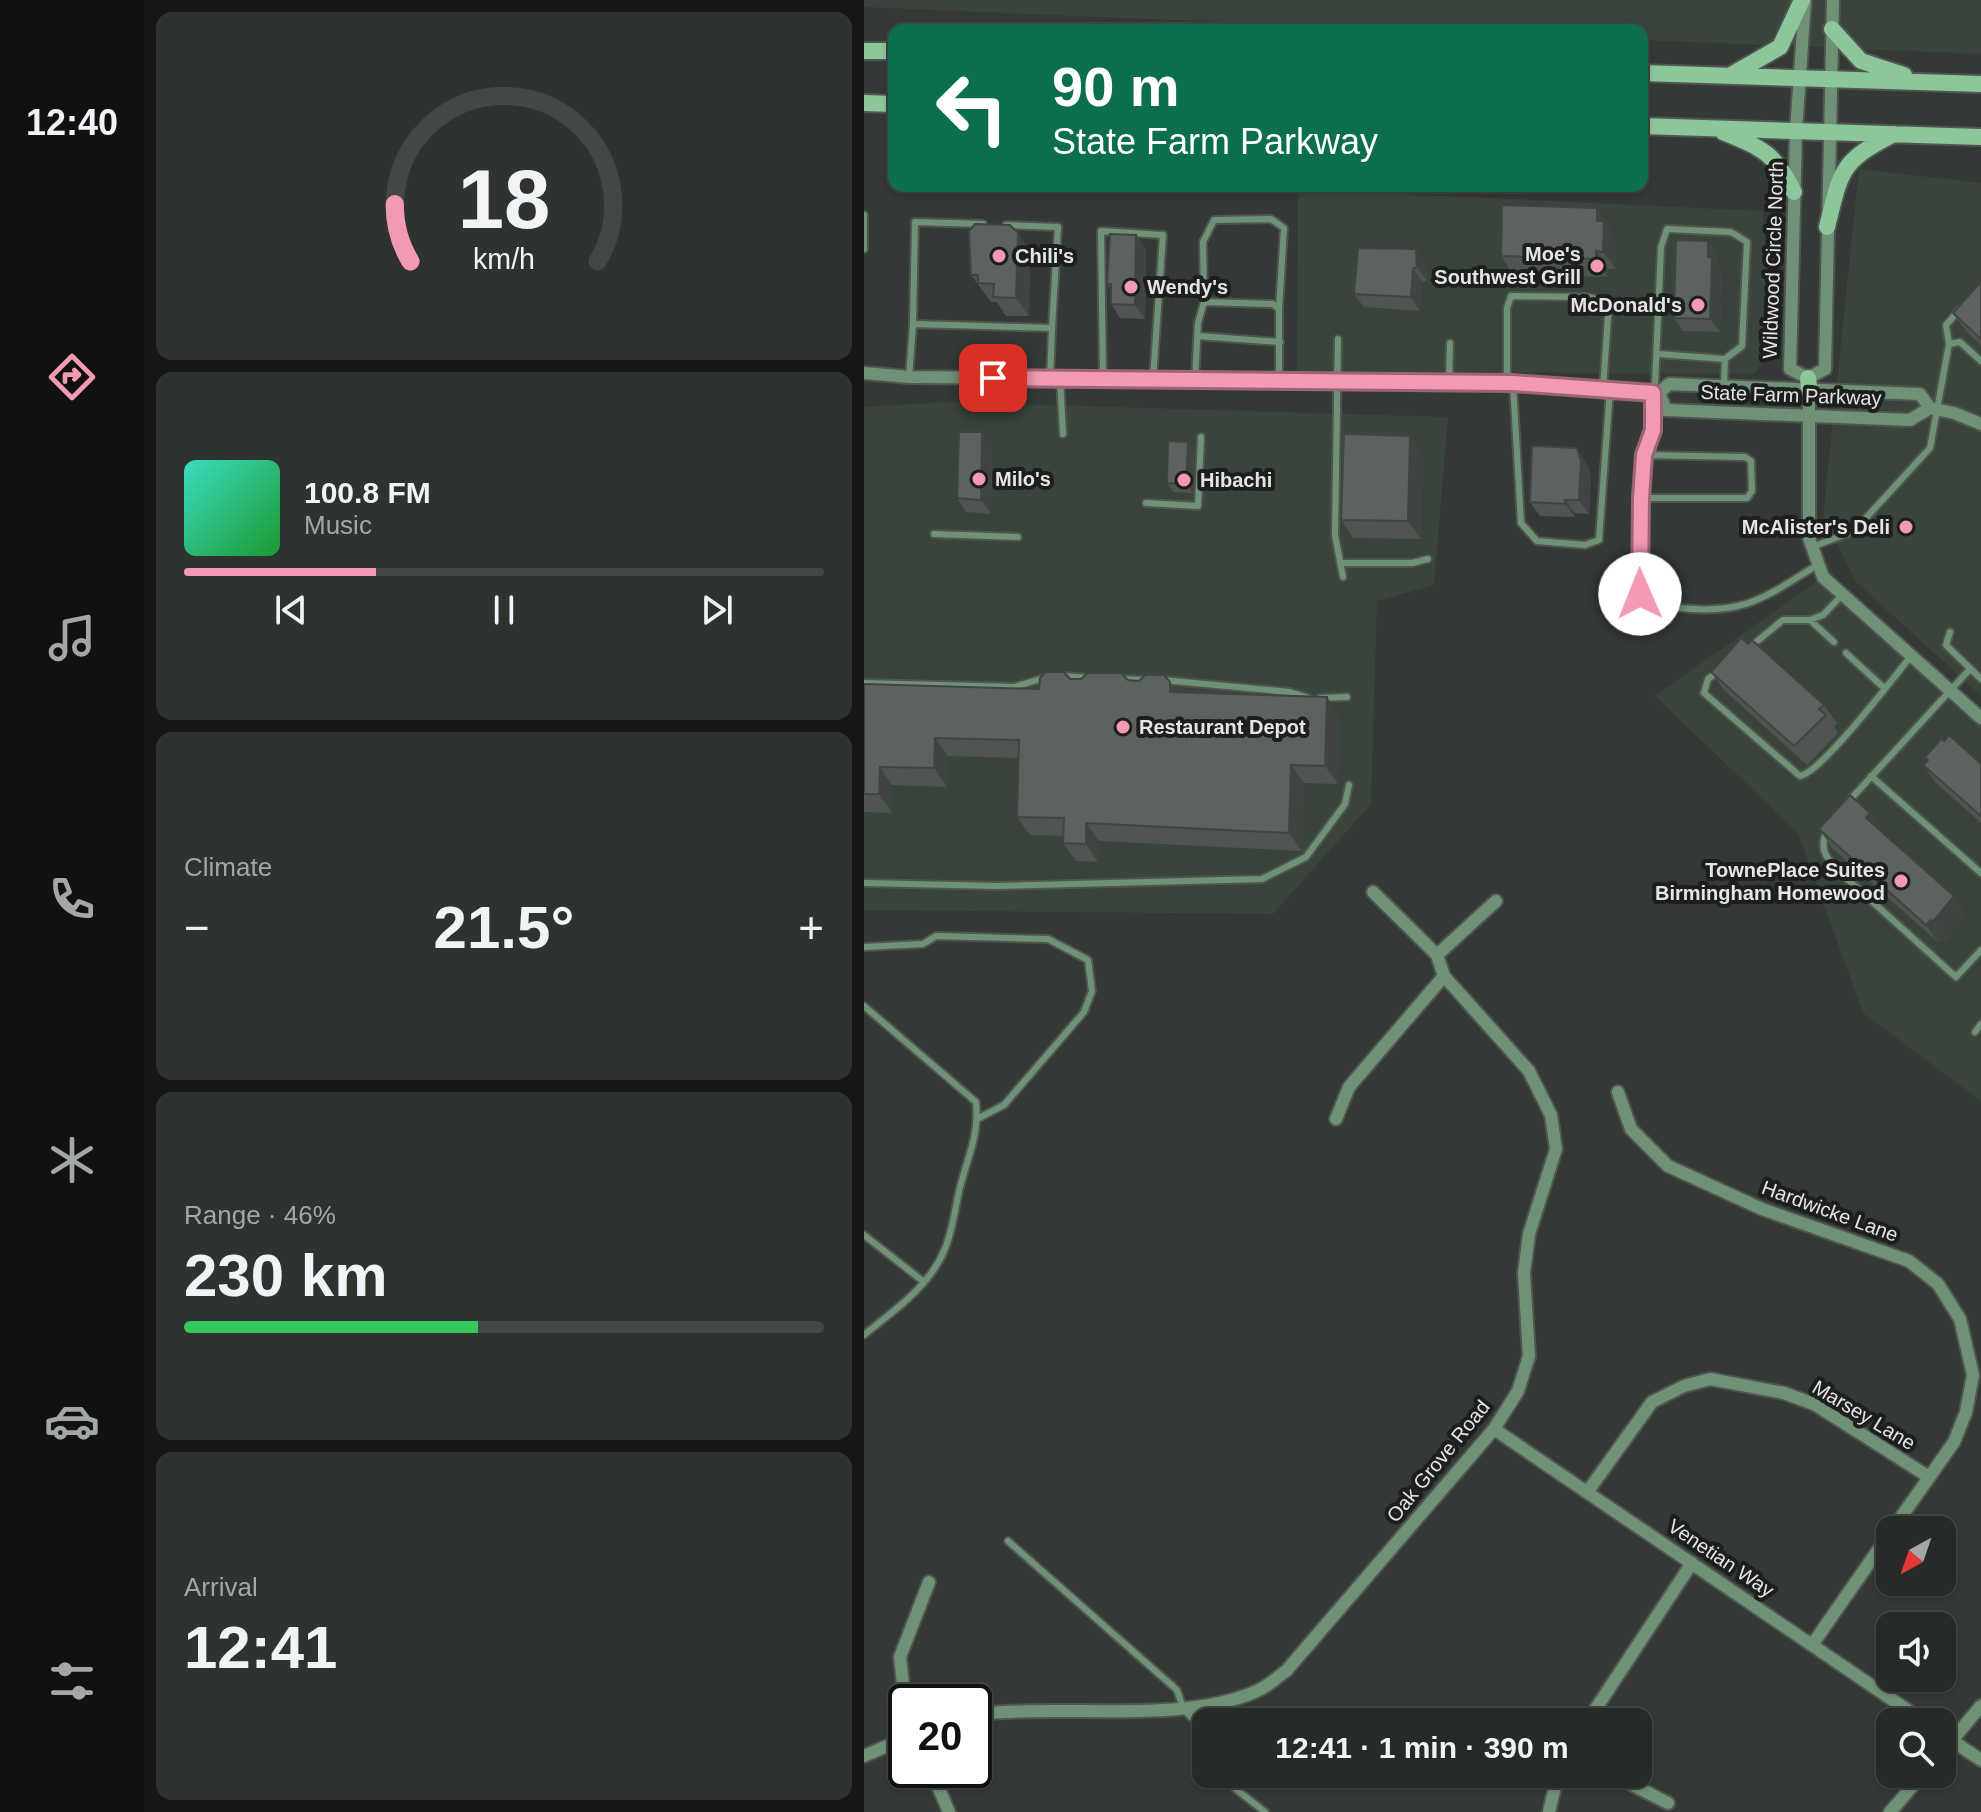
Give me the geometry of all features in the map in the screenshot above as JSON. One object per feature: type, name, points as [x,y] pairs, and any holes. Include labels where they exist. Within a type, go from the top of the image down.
[{"type":"main road","points":[[1730,76],[1780,47],[1804,0]]},
{"type":"main road","points":[[1832,29],[1861,61],[1924,82]]},
{"type":"main road","points":[[864,51],[888,51]]},
{"type":"main road","points":[[1648,73],[1981,84]]},
{"type":"main road","points":[[864,103],[888,104]]},
{"type":"main road","points":[[1648,126],[1981,137]]},
{"type":"main road","points":[[1714,128],[1754,145],[1780,163],[1794,192]]},
{"type":"main road","points":[[1827,227],[1839,179],[1850,160],[1895,134]]},
{"type":"street","name":"Wildwood Circle North","points":[[1804,0],[1796,131],[1790,369],[1808,383]]},
{"type":"street","points":[[1833,0],[1825,369],[1808,383],[1809,538],[1823,577],[1981,718]]},
{"type":"street","name":"State Farm Parkway","points":[[864,373],[906,377],[1510,383],[1656,393],[1669,384],[1808,383],[1920,394],[1934,409],[1981,424]]},
{"type":"street","name":"State Farm Parkway","points":[[864,382],[906,377]]},
{"type":"street","name":"State Farm Parkway","points":[[1656,393],[1666,410],[1910,420],[1934,409]]},
{"type":"street","name":"Oak Grove Road","points":[[992,1713],[1199,1708],[1258,1691],[1287,1670],[1494,1429],[1518,1391],[1529,1356],[1524,1273],[1529,1234],[1556,1149],[1551,1115],[1529,1071],[1444,976],[1437,955],[1373,892]]},
{"type":"street","points":[[1437,955],[1496,901]]},
{"type":"street","points":[[1336,1119],[1349,1087],[1444,976]]},
{"type":"street","name":"Hardwicke Lane","points":[[1618,1092],[1631,1129],[1668,1166],[1749,1204],[1909,1261],[1938,1284],[1960,1319],[1973,1375],[1966,1412],[1954,1442],[1902,1516]]},
{"type":"street","name":"Marsey Lane","points":[[1588,1491],[1652,1402],[1684,1386],[1710,1379],[1784,1393],[1814,1404],[1929,1477]]},
{"type":"street","name":"Venetian Way","points":[[1494,1429],[1904,1708]]},
{"type":"street","name":"Hardwicke Lane","points":[[1812,1645],[1876,1553]]},
{"type":"street","points":[[1596,1708],[1692,1563]]},
{"type":"street","points":[[903,1684],[900,1657],[929,1582]]},
{"type":"street","points":[[1956,1729],[1981,1706]]},
{"type":"street","points":[[1956,1743],[1981,1760]]},
{"type":"street","points":[[864,1756],[888,1746]]},
{"type":"street","points":[[939,1788],[949,1812]]},
{"type":"street","points":[[1549,1812],[1555,1788]]},
{"type":"street","points":[[1639,1788],[1668,1803]]},
{"type":"street","points":[[1890,1812],[1911,1788]]},
{"type":"lane","points":[[864,215],[864,249]]},
{"type":"lane","points":[[1195,380],[1199,310],[1204,302],[1203,242],[1210,224],[1219,218],[1271,219],[1284,228],[1279,381]]},
{"type":"lane","points":[[906,377],[913,324],[915,222],[1058,227],[1052,328],[1063,434]]},
{"type":"lane","points":[[1659,354],[1725,359],[1742,346],[1747,242],[1731,232],[1697,228],[1667,229],[1661,247],[1656,393],[1653,430],[1644,455],[1641,498],[1640,594],[1655,605],[1729,610],[1758,602],[1819,564]]},
{"type":"lane","points":[[1103,379],[1101,231],[1163,235],[1153,379]]},
{"type":"lane","points":[[1511,296],[1588,297],[1609,302],[1599,540],[1585,545],[1537,541],[1521,523],[1510,383],[1507,308],[1511,296]]},
{"type":"lane","points":[[1204,302],[1273,304],[1279,309]]},
{"type":"lane","points":[[1812,547],[1854,531],[1930,448],[1934,409],[1949,344],[1946,325],[1964,305]]},
{"type":"lane","points":[[913,324],[1052,328]]},
{"type":"lane","points":[[1198,336],[1280,342]]},
{"type":"lane","points":[[1338,339],[1335,535],[1343,577]]},
{"type":"lane","points":[[1949,344],[1960,342],[1981,361]]},
{"type":"lane","points":[[1449,382],[1450,343]]},
{"type":"lane","points":[[1724,385],[1725,359]]},
{"type":"lane","points":[[1146,503],[1198,506],[1201,437]]},
{"type":"lane","points":[[1641,498],[1747,498],[1752,491],[1751,461],[1745,457],[1644,455]]},
{"type":"lane","points":[[934,534],[1018,537]]},
{"type":"lane","points":[[1340,563],[1412,563],[1428,559]]},
{"type":"lane","points":[[1746,650],[1783,620],[1810,620],[1823,615],[1843,594]]},
{"type":"lane","points":[[1810,620],[1834,642]]},
{"type":"lane","points":[[1950,632],[1946,645],[1981,679]]},
{"type":"lane","points":[[1846,653],[1884,688]]},
{"type":"lane","points":[[1721,669],[1708,679],[1704,693],[1800,776],[1811,772],[1834,748],[1912,655]]},
{"type":"lane","points":[[1843,808],[1970,669]]},
{"type":"lane","points":[[864,683],[1014,687],[1055,676],[1096,678]]},
{"type":"lane","points":[[1110,678],[1290,692],[1309,698],[1347,697]]},
{"type":"lane","points":[[1871,776],[1981,873]]},
{"type":"lane","points":[[864,883],[997,886],[1262,879],[1306,857],[1345,804],[1349,785]]},
{"type":"lane","points":[[1828,825],[1822,843],[1824,855],[1956,977],[1981,950]]},
{"type":"lane","points":[[864,947],[923,944],[936,936],[1048,939],[1088,960],[1092,991],[1084,1012],[1004,1105],[977,1119]]},
{"type":"lane","points":[[864,1335],[924,1282],[945,1250],[962,1180],[975,1146],[977,1119],[976,1102],[865,1010]]},
{"type":"lane","points":[[1975,1032],[1981,1024]]},
{"type":"lane","points":[[864,1235],[924,1282]]},
{"type":"lane","points":[[1008,1541],[1177,1690],[1183,1708],[1192,1718]]},
{"type":"lane","points":[[1235,1788],[1265,1812]]},
{"type":"shaded area","points":[[864,0],[1981,0],[1981,54],[1648,40],[1648,24],[1269,24],[864,7]]},
{"type":"shaded area","points":[[1859,169],[1981,183],[1981,696],[1856,582],[1823,517]]},
{"type":"shaded area","points":[[1298,192],[1361,192],[1763,211],[1769,355],[1754,374],[1297,371]]},
{"type":"shaded area","points":[[949,402],[1448,417],[1434,585],[1377,601],[1371,804],[1273,914],[864,910],[864,407]]},
{"type":"shaded area","points":[[1823,577],[1981,717],[1981,1101],[1863,1013],[1798,833],[1655,696]]},
{"type":"building","points":[[1502,205],[1597,208],[1597,221],[1604,221],[1603,252],[1596,251],[1596,259],[1501,256]]},
{"type":"building","points":[[975,224],[1010,225],[1018,233],[1016,298],[993,297],[994,284],[978,283],[978,275],[971,275],[969,231]]},
{"type":"building","points":[[1110,234],[1136,235],[1135,305],[1111,304],[1111,284],[1107,284]]},
{"type":"building","points":[[1676,240],[1708,241],[1708,257],[1712,258],[1710,319],[1674,318]]},
{"type":"building","points":[[1358,248],[1416,249],[1417,267],[1413,269],[1411,297],[1354,294]]},
{"type":"building","points":[[1981,282],[1981,339],[1953,313]]},
{"type":"building","points":[[959,432],[982,432],[981,500],[957,498]]},
{"type":"building","points":[[1344,434],[1410,436],[1408,521],[1341,520]]},
{"type":"building","points":[[1168,441],[1188,442],[1186,484],[1167,483]]},
{"type":"building","points":[[1532,446],[1577,448],[1581,461],[1579,500],[1565,500],[1565,504],[1530,502]]},
{"type":"building","points":[[1741,638],[1748,644],[1752,640],[1824,705],[1819,709],[1826,715],[1794,746],[1711,672]]},
{"type":"building","points":[[1045,672],[1064,672],[1070,679],[1081,679],[1088,673],[1121,673],[1128,680],[1139,681],[1145,675],[1164,675],[1170,682],[1170,692],[1327,697],[1325,766],[1291,765],[1289,833],[1086,823],[1086,844],[1063,843],[1064,818],[1017,817],[1019,740],[935,738],[934,768],[880,767],[879,794],[864,794],[864,684],[1039,689],[1040,678]]},
{"type":"building","points":[[1949,735],[1981,764],[1981,816],[1923,765],[1928,760],[1925,757],[1942,738],[1944,741]]},
{"type":"building","points":[[1850,795],[1870,813],[1866,818],[1954,896],[1933,922],[1931,920],[1926,925],[1819,829]]},
{"type":"place","name":"Chili's","points":[[999,256]]},
{"type":"place","name":"Moe's Southwest Grill","points":[[1597,266]]},
{"type":"place","name":"Wendy's","points":[[1131,287]]},
{"type":"place","name":"McDonald's","points":[[1698,305]]},
{"type":"place","name":"Milo's","points":[[979,479]]},
{"type":"place","name":"Hibachi","points":[[1184,480]]},
{"type":"place","name":"McAlister's Deli","points":[[1906,527]]},
{"type":"place","name":"Restaurant Depot","points":[[1123,727]]},
{"type":"place","name":"TownePlace Suites Birmingham Homewood","points":[[1901,881]]},
{"type":"route","points":[[993,378],[1513,383],[1653,393],[1653,430],[1644,455],[1641,498],[1640,594]]}]
